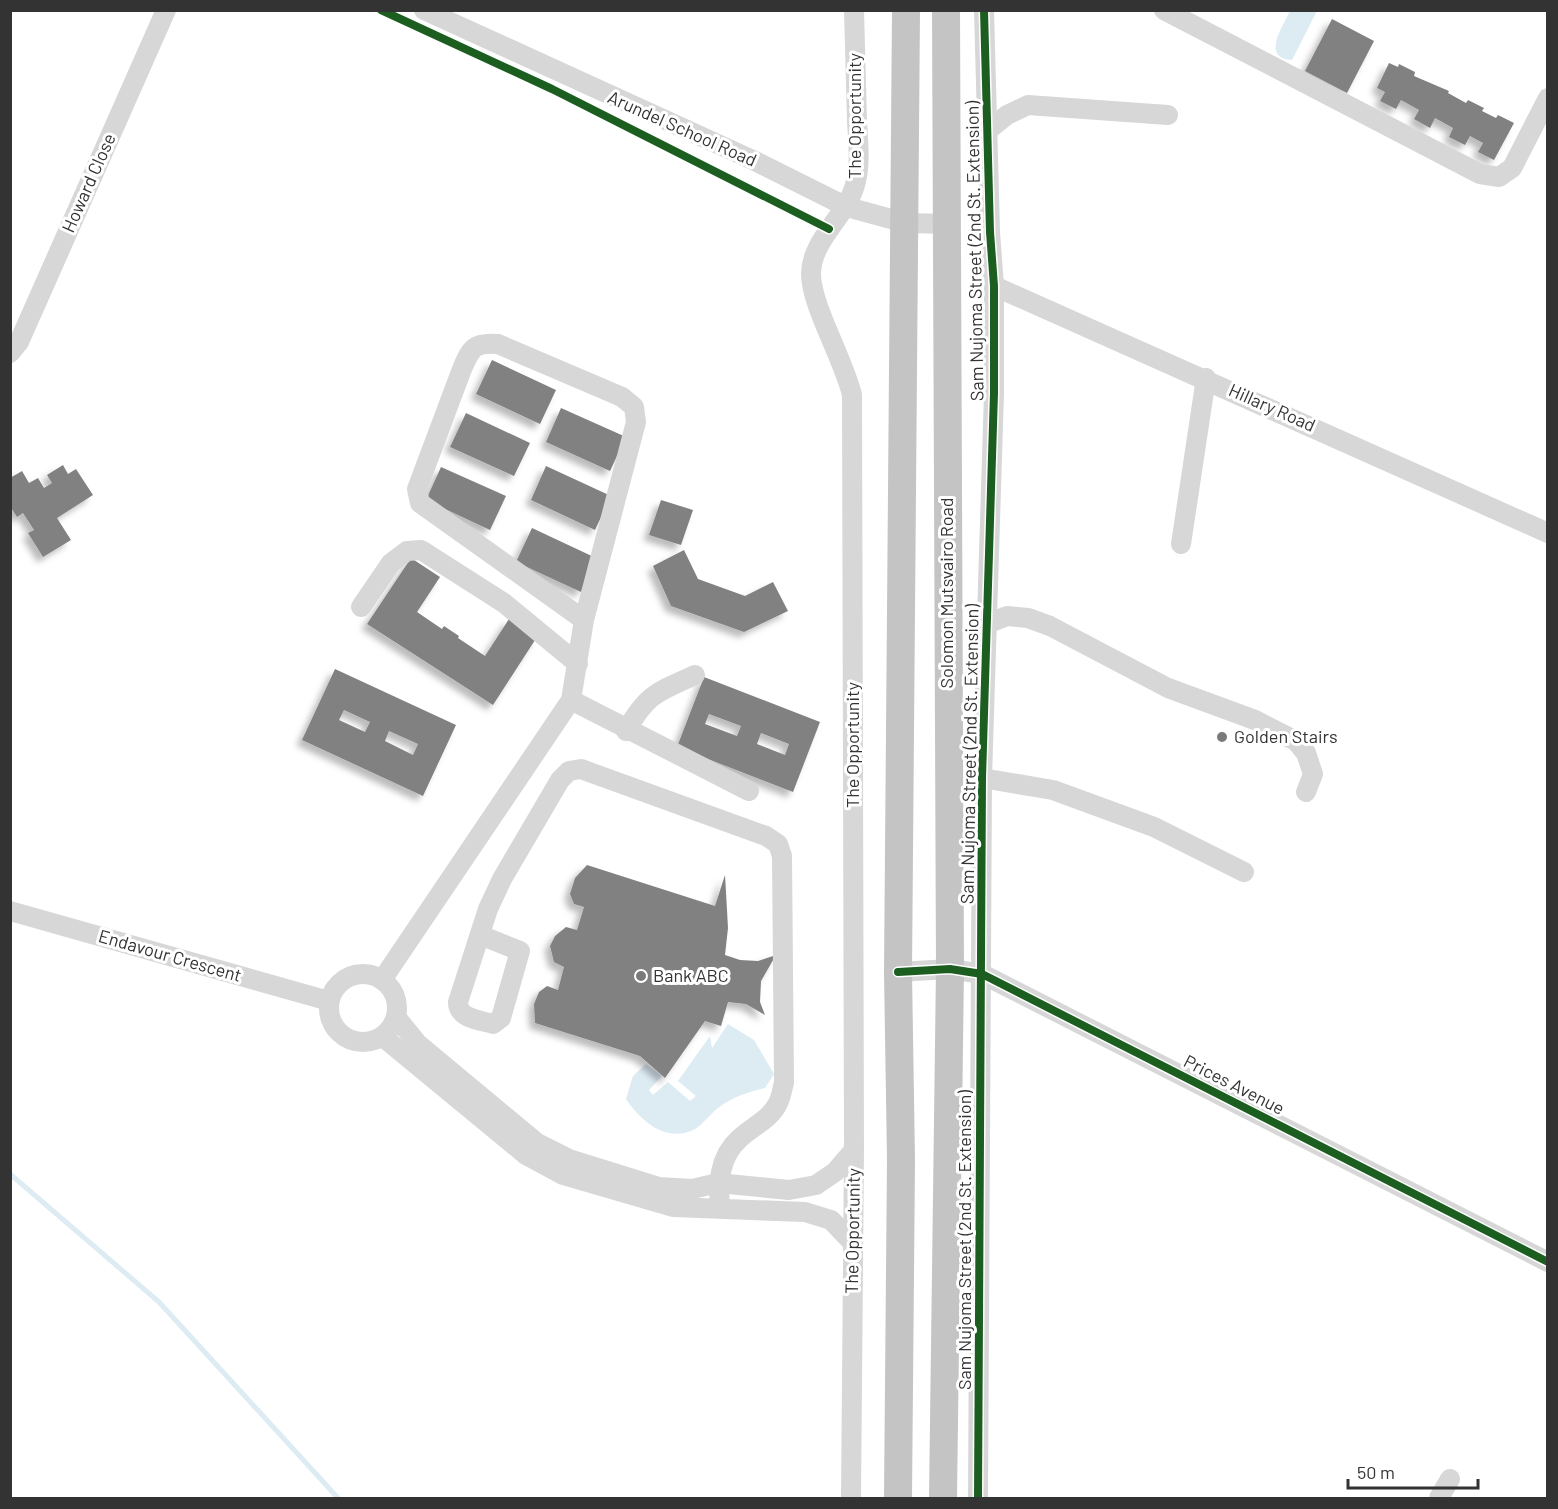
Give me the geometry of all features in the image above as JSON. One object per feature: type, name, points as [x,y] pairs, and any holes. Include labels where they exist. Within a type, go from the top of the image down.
[{"type":"highway","points":[[898,1498],[901,1160],[898,972],[906,10]]},
{"type":"highway","name":"Solomon Mutsvairo Road","points":[[943,1498],[950,969],[946,477],[946,10]]},
{"type":"street","name":"Howard Close","points":[[10,353],[19,342],[166,10]]},
{"type":"street","name":"Arundel School Road","points":[[424,10],[755,161],[848,207],[906,223],[947,224]]},
{"type":"street","name":"The Opportunity","points":[[851,1498],[854,1150],[852,395],[847,372],[814,295],[811,273],[816,250],[829,229],[848,207],[856,183],[858,156],[854,10]]},
{"type":"street","name":"Sam Nujoma Street (2nd St. Extension)","points":[[978,1498],[982,778],[994,393],[994,286],[984,10]]},
{"type":"street","points":[[1164,10],[1480,174],[1499,177],[1512,168],[1548,98]]},
{"type":"street","points":[[987,131],[1007,115],[1028,105],[1168,115]]},
{"type":"street","name":"Hillary Road","points":[[994,286],[1206,378],[1548,533]]},
{"type":"street","points":[[382,980],[571,700],[584,620],[636,422],[634,407],[622,397],[508,348],[483,343],[470,350],[462,369],[417,489],[420,503],[584,620]]},
{"type":"street","points":[[1180,544],[1206,378]]},
{"type":"street","points":[[361,607],[391,563],[407,551],[421,550],[504,603],[578,664]]},
{"type":"street","points":[[987,624],[1006,616],[1039,622],[1168,688],[1256,720],[1296,741],[1306,753],[1312,774],[1306,792]]},
{"type":"street","points":[[626,731],[641,704],[656,692],[694,675]]},
{"type":"street","points":[[571,700],[626,731],[749,791]]},
{"type":"street","points":[[480,935],[502,879],[560,780],[569,771],[581,769],[766,836],[778,844],[782,856],[784,1083],[777,1104],[760,1125],[739,1139],[726,1156],[718,1183],[720,1208]]},
{"type":"street","points":[[982,778],[1053,790],[1154,827],[1244,872]]},
{"type":"street","name":"Endavour Crescent","points":[[10,911],[329,1001]]},
{"type":"street","name":"Prices Avenue","points":[[898,972],[950,969],[982,974],[1548,1262]]},
{"type":"street","points":[[361,974],[382,980],[395,996],[396,1017],[383,1037],[363,1043],[344,1037],[330,1022],[329,1001],[340,982],[361,974]]},
{"type":"street","points":[[396,1017],[418,1044],[537,1143],[569,1159],[659,1187],[692,1189],[718,1183],[789,1190],[816,1185],[835,1172],[854,1150]]},
{"type":"street","points":[[383,1037],[526,1155],[563,1175],[673,1207],[805,1212],[831,1220],[853,1243]]},
{"type":"street","points":[[1439,1498],[1450,1479]]},
{"type":"shaded area","points":[[1290,11],[1317,11],[1292,60],[1277,54],[1276,48],[1279,33]]},
{"type":"shaded area","points":[[728,1024],[754,1040],[774,1074],[765,1088],[729,1101],[696,1128],[683,1133],[673,1134],[663,1131],[638,1115],[626,1099],[633,1076],[646,1064],[662,1076],[649,1090],[653,1095],[668,1082],[690,1101],[696,1096],[678,1081],[710,1036],[712,1048]]},
{"type":"building","points":[[1332,19],[1374,41],[1347,93],[1305,71]]},
{"type":"building","points":[[1389,63],[1398,67],[1399,64],[1415,72],[1414,76],[1449,91],[1448,93],[1466,103],[1468,100],[1484,108],[1482,111],[1496,118],[1498,115],[1514,123],[1494,160],[1478,152],[1483,143],[1470,136],[1465,145],[1449,137],[1453,128],[1435,118],[1430,128],[1414,119],[1419,110],[1401,100],[1396,109],[1380,101],[1385,92],[1377,88]]},
{"type":"building","points":[[492,360],[556,390],[540,424],[476,394]]},
{"type":"building","points":[[561,408],[626,437],[610,471],[546,442]]},
{"type":"building","points":[[466,413],[530,443],[514,476],[450,447]]},
{"type":"building","points":[[63,465],[68,474],[76,469],[93,495],[57,518],[71,540],[43,557],[28,533],[34,530],[23,513],[17,517],[10,506],[10,478],[22,471],[29,483],[38,478],[44,488],[52,483],[47,475]]},
{"type":"building","points":[[546,466],[611,496],[595,530],[531,500]]},
{"type":"building","points":[[441,467],[506,496],[490,530],[426,500]]},
{"type":"building","points":[[661,500],[693,510],[681,545],[649,535]]},
{"type":"building","points":[[532,528],[596,558],[581,592],[516,562]]},
{"type":"building","points":[[684,550],[698,579],[745,596],[773,582],[788,611],[744,632],[671,606],[653,566]]},
{"type":"building","points":[[411,558],[440,577],[417,612],[442,629],[444,626],[485,656],[509,619],[537,637],[493,705],[367,624]]},
{"type":"building","points":[[335,669],[456,725],[423,796],[302,740]],"holes":[[[344,710],[370,722],[365,732],[339,720]],[[389,731],[418,744],[413,755],[385,741]]]},
{"type":"building","points":[[704,677],[820,722],[793,792],[677,747]],"holes":[[[709,714],[741,726],[737,736],[705,724]],[[761,733],[789,744],[785,755],[757,744]]]},
{"type":"building","name":"Bank ABC","points":[[587,865],[715,906],[725,875],[728,928],[725,955],[740,960],[758,961],[776,955],[761,981],[760,1002],[765,1015],[746,1004],[728,1002],[721,1026],[705,1021],[665,1078],[640,1056],[535,1023],[534,1004],[539,992],[547,986],[558,990],[564,967],[554,962],[550,946],[555,936],[566,927],[577,930],[584,907],[574,904],[570,894],[575,878]]},
{"type":"waterway","points":[[10,1174],[159,1302],[338,1498]]},
{"type":"cycle path","points":[[381,10],[552,89],[829,229]]},
{"type":"cycle path","points":[[978,1498],[982,778],[994,393],[994,286],[990,232],[984,10]]},
{"type":"cycle path","points":[[898,972],[950,969],[982,974],[1548,1262]]},
{"type":"place","name":"Golden Stairs","points":[[1222,737]]},
{"type":"place","name":"Bank ABC","points":[[641,976]]}]
